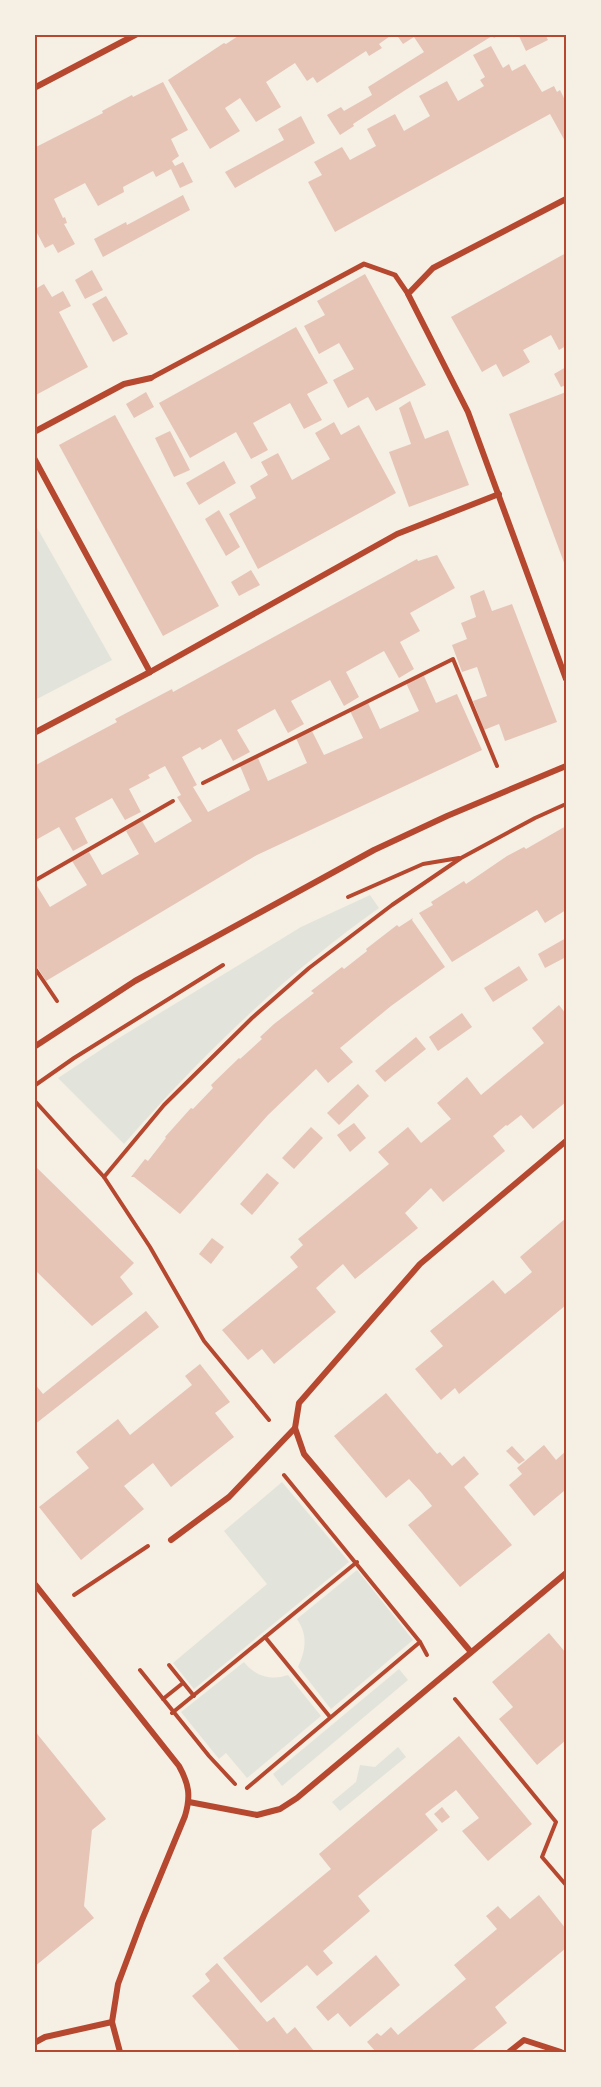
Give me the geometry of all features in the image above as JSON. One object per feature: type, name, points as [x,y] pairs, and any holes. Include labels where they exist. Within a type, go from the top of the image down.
[{"type":"street","points":[[34,88],[133,36]]},
{"type":"street","points":[[408,294],[433,268],[567,199]]},
{"type":"street","points":[[34,432],[124,384],[151,378],[364,264],[395,275],[408,294],[468,412],[567,679]]},
{"type":"street","points":[[34,458],[150,672]]},
{"type":"street","points":[[34,733],[150,672],[397,534],[499,494]]},
{"type":"street","points":[[34,1047],[135,981],[346,865],[447,816],[567,766]]},
{"type":"street","points":[[471,1652],[304,1454],[295,1428],[299,1403],[420,1264],[567,1141]]},
{"type":"street","points":[[171,1540],[229,1497],[295,1428]]},
{"type":"street","points":[[189,1803],[257,1815],[280,1809],[297,1798],[567,1573]]},
{"type":"street","points":[[34,1583],[179,1766],[189,1790],[186,1816],[118,1984],[112,2022],[120,2052]]},
{"type":"street","points":[[34,2043],[45,2037],[112,2022]]},
{"type":"street","points":[[509,2052],[524,2040],[560,2052],[567,2045]]},
{"type":"path","points":[[203,783],[453,659],[507,791]]},
{"type":"path","points":[[34,881],[173,801]]},
{"type":"path","points":[[104,1177],[164,1105],[252,1018],[309,968],[461,858],[535,818],[567,804]]},
{"type":"path","points":[[343,899],[423,864],[461,858]]},
{"type":"path","points":[[34,1086],[231,960]]},
{"type":"path","points":[[34,967],[72,1023]]},
{"type":"path","points":[[34,1100],[104,1177],[150,1247],[204,1341],[284,1440]]},
{"type":"path","points":[[134,1663],[208,1756],[242,1792],[420,1642],[289,1482],[270,1454]]},
{"type":"path","points":[[54,1608],[152,1544],[171,1540]]},
{"type":"path","points":[[173,1712],[356,1563]]},
{"type":"path","points":[[78,1592],[85,1601]]},
{"type":"path","points":[[265,1637],[330,1717]]},
{"type":"path","points":[[169,1665],[194,1696]]},
{"type":"path","points":[[440,1677],[463,1710],[556,1822],[542,1857],[567,1885]]},
{"type":"path","points":[[163,1699],[183,1683]]},
{"type":"shaded area","points":[[35,524],[112,660],[34,700]]},
{"type":"shaded area","points":[[370,895],[379,908],[276,989],[213,1049],[124,1144],[58,1078],[114,1041],[301,927]]},
{"type":"shaded area","points":[[282,1482],[349,1562],[194,1689],[173,1663],[267,1584],[224,1531]]},
{"type":"shaded area","points":[[357,1570],[413,1640],[331,1709],[298,1667],[305,1643],[301,1625],[297,1619]]},
{"type":"shaded area","points":[[244,1662],[253,1671],[264,1676],[288,1675],[321,1716],[247,1778],[226,1753],[219,1759],[181,1712]]},
{"type":"shaded area","points":[[399,1669],[408,1680],[282,1786],[273,1774]]},
{"type":"shaded area","points":[[398,1747],[406,1757],[340,1811],[332,1802],[356,1782],[360,1765],[375,1767]]},
{"type":"building","points":[[241,34],[393,34],[379,44],[382,48],[369,56],[366,51],[317,83],[313,77],[307,81],[295,63],[266,82],[281,107],[256,122],[240,98],[225,108],[240,131],[210,149],[168,80]]},
{"type":"building","points":[[396,34],[500,34],[494,38],[492,36],[407,89],[340,135],[327,115],[341,107],[344,111],[372,95],[368,87],[424,52],[414,37],[403,44]]},
{"type":"building","points":[[518,34],[545,34],[548,40],[526,51]]},
{"type":"building","points":[[491,46],[503,68],[509,64],[512,71],[525,64],[542,92],[554,86],[557,92],[560,90],[564,98],[566,97],[566,143],[550,114],[335,232],[308,182],[322,175],[314,162],[342,147],[350,160],[376,146],[367,129],[395,114],[404,131],[430,116],[419,96],[447,81],[458,101],[484,86],[480,80],[485,77],[473,55]]},
{"type":"building","points":[[163,82],[188,130],[171,139],[179,156],[172,161],[175,166],[183,162],[193,182],[180,188],[171,169],[156,177],[153,171],[123,187],[124,192],[98,206],[85,183],[54,199],[63,218],[65,217],[67,223],[64,224],[75,244],[58,253],[53,244],[45,248],[36,231],[34,232],[34,148],[103,113],[102,111],[132,95],[133,97]]},
{"type":"building","points":[[301,116],[315,143],[235,188],[225,172],[284,140],[278,129]]},
{"type":"building","points":[[183,195],[190,210],[103,257],[94,239],[126,222],[127,225]]},
{"type":"building","points":[[566,253],[566,346],[559,350],[551,335],[523,350],[530,362],[518,369],[503,377],[496,364],[482,372],[451,317]]},
{"type":"building","points":[[92,270],[103,290],[85,299],[75,280]]},
{"type":"building","points":[[365,274],[426,385],[376,411],[368,397],[348,408],[333,380],[354,369],[339,343],[319,354],[304,326],[325,315],[317,301]]},
{"type":"building","points":[[34,284],[37,288],[44,284],[52,297],[63,291],[71,306],[59,312],[88,367],[34,396]]},
{"type":"building","points":[[106,296],[128,334],[113,342],[92,304]]},
{"type":"building","points":[[296,327],[328,383],[307,394],[322,420],[304,429],[290,403],[253,423],[268,450],[251,459],[236,432],[190,458],[159,403]]},
{"type":"building","points":[[566,367],[566,385],[561,387],[554,374]]},
{"type":"building","points":[[146,392],[154,407],[134,418],[126,404]]},
{"type":"building","points":[[566,392],[566,568],[509,414]]},
{"type":"building","points":[[410,401],[425,439],[448,430],[469,485],[409,507],[389,452],[411,444],[399,408]]},
{"type":"building","points":[[115,415],[219,606],[163,636],[59,445]]},
{"type":"building","points":[[334,422],[341,435],[359,425],[396,493],[258,569],[229,514],[256,498],[250,486],[268,475],[261,462],[278,453],[292,480],[330,459],[315,433]]},
{"type":"building","points":[[170,431],[190,470],[174,477],[155,438]]},
{"type":"building","points":[[224,461],[236,483],[199,505],[186,483]]},
{"type":"building","points":[[219,510],[240,547],[226,556],[205,519]]},
{"type":"building","points":[[437,555],[455,588],[410,613],[420,631],[400,642],[414,669],[399,678],[384,651],[346,672],[359,697],[344,706],[330,680],[291,701],[304,724],[288,733],[275,709],[237,730],[250,752],[233,761],[221,739],[202,750],[200,747],[182,757],[197,785],[193,787],[208,812],[250,790],[240,766],[258,758],[268,781],[307,763],[296,738],[312,731],[324,755],[363,738],[350,711],[368,703],[380,729],[419,711],[406,683],[424,676],[436,703],[457,694],[482,750],[257,855],[46,981],[34,962],[34,881],[50,907],[87,885],[72,861],[89,852],[102,875],[139,854],[126,831],[135,825],[142,821],[155,843],[192,821],[177,797],[181,795],[165,766],[148,775],[150,778],[129,789],[141,812],[125,820],[112,798],[75,818],[88,843],[73,851],[59,827],[34,841],[34,766],[117,722],[115,719],[172,689],[173,692],[417,559],[418,561]]},
{"type":"building","points":[[251,570],[260,585],[239,596],[231,582]]},
{"type":"building","points":[[484,590],[492,611],[512,604],[557,722],[505,741],[499,724],[484,730],[473,701],[487,696],[477,667],[462,672],[452,645],[467,639],[461,623],[476,617],[470,596]]},
{"type":"building","points":[[566,826],[566,910],[545,923],[537,910],[452,962],[419,913],[433,905],[431,902],[464,881],[466,884],[507,856],[524,847],[526,849]]},
{"type":"building","points":[[413,918],[412,920],[445,967],[391,1006],[340,1048],[353,1062],[328,1083],[316,1069],[268,1115],[180,1214],[134,1177],[131,1177],[145,1159],[148,1161],[165,1137],[191,1108],[193,1109],[213,1088],[211,1085],[262,1039],[260,1037],[274,1024],[314,993],[311,991],[342,967],[344,969],[397,925],[399,927]]},
{"type":"building","points":[[566,938],[566,957],[545,968],[538,954]]},
{"type":"building","points":[[519,966],[528,980],[493,1002],[484,988]]},
{"type":"building","points":[[559,1005],[566,1014],[566,1102],[533,1129],[521,1115],[506,1125],[493,1136],[505,1151],[443,1202],[431,1188],[405,1213],[418,1228],[355,1279],[343,1264],[316,1288],[336,1312],[274,1364],[262,1349],[248,1360],[222,1330],[298,1267],[290,1257],[303,1245],[298,1239],[389,1164],[378,1152],[408,1127],[421,1143],[451,1119],[437,1103],[467,1077],[481,1095],[544,1043],[532,1028]]},
{"type":"building","points":[[462,1013],[472,1027],[438,1051],[429,1037]]},
{"type":"building","points":[[416,1037],[426,1049],[385,1082],[375,1071]]},
{"type":"building","points":[[358,1084],[369,1096],[339,1125],[327,1113]]},
{"type":"building","points":[[354,1123],[366,1138],[350,1152],[337,1135]]},
{"type":"building","points":[[311,1127],[323,1138],[294,1169],[282,1158]]},
{"type":"building","points":[[34,1165],[134,1263],[120,1277],[133,1294],[92,1326],[34,1269]]},
{"type":"building","points":[[267,1173],[279,1183],[252,1215],[240,1204]]},
{"type":"building","points":[[566,1218],[566,1305],[459,1394],[455,1388],[441,1400],[415,1369],[443,1346],[430,1331],[493,1280],[505,1294],[519,1283],[532,1272],[520,1257]]},
{"type":"building","points":[[212,1238],[224,1247],[211,1264],[199,1254]]},
{"type":"building","points":[[146,1311],[159,1327],[34,1425],[34,1383],[43,1394]]},
{"type":"building","points":[[200,1364],[230,1402],[215,1413],[234,1437],[171,1487],[153,1463],[124,1486],[144,1509],[81,1560],[39,1507],[89,1468],[76,1452],[118,1419],[130,1435],[192,1385],[185,1376]]},
{"type":"building","points":[[386,1393],[437,1454],[440,1452],[452,1466],[464,1456],[479,1474],[464,1487],[512,1545],[460,1587],[408,1525],[432,1506],[421,1492],[409,1479],[386,1498],[334,1436]]},
{"type":"building","points":[[544,1445],[556,1460],[566,1451],[566,1495],[564,1491],[534,1516],[509,1485],[522,1474],[517,1468]]},
{"type":"building","points":[[512,1446],[525,1460],[519,1464],[506,1451]]},
{"type":"building","points":[[549,1633],[566,1653],[566,1740],[537,1765],[499,1719],[513,1707],[492,1682]]},
{"type":"building","points":[[34,1730],[106,1819],[92,1830],[84,1906],[94,1918],[34,1967]]},
{"type":"building","points":[[459,1736],[532,1824],[488,1861],[462,1831],[479,1818],[456,1790],[425,1814],[438,1830],[358,1896],[370,1911],[323,1951],[333,1963],[317,1976],[307,1965],[261,2003],[223,1958],[331,1869],[319,1854]]},
{"type":"building","points":[[442,1807],[450,1817],[442,1823],[434,1814]]},
{"type":"building","points":[[539,1895],[566,1929],[566,1948],[495,2007],[507,2023],[470,2052],[376,2052],[367,2042],[377,2033],[381,2036],[391,2027],[398,2035],[466,1979],[454,1965],[497,1929],[486,1916],[498,1906],[510,1919]]},
{"type":"building","points":[[376,1955],[400,1985],[350,2027],[338,2013],[328,2021],[316,2007]]},
{"type":"building","points":[[217,1963],[267,2022],[274,2017],[287,2034],[295,2027],[314,2051],[241,2052],[192,1996],[210,1981],[205,1974]]}]
